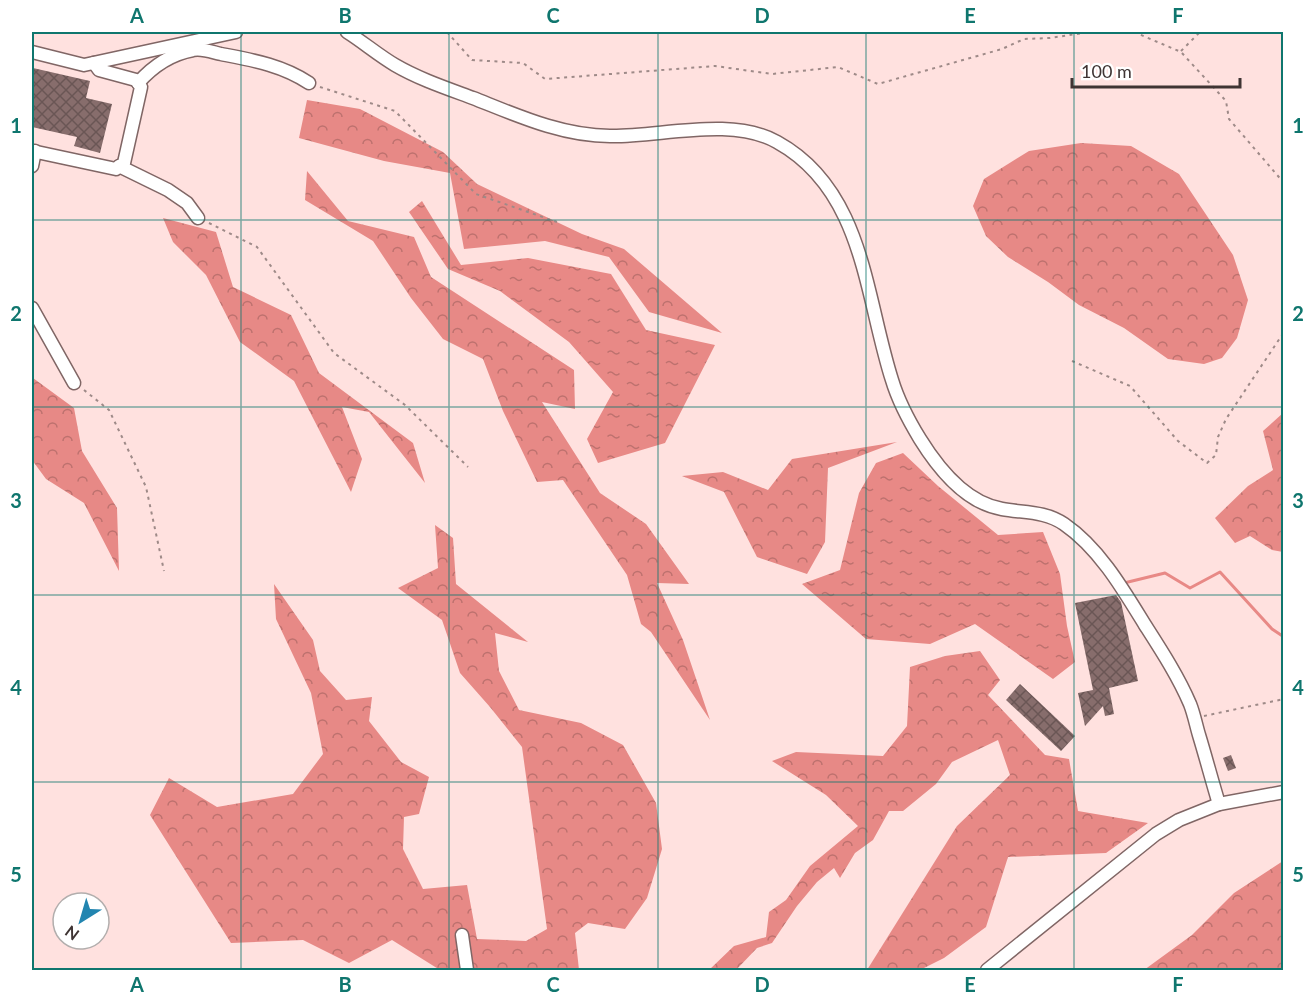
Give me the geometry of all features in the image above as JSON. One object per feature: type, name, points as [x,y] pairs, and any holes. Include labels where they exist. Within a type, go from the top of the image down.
[{"type":"street","points":[[32,52],[84,64],[236,32]]},
{"type":"street","points":[[347,32],[394,64],[423,79],[535,123],[574,133],[609,136],[692,130],[736,130],[760,134],[779,143],[808,165],[828,189],[847,219],[858,249],[892,380],[910,420],[942,471],[972,496],[998,508],[1045,514],[1063,523],[1087,543],[1122,588],[1170,664],[1191,706],[1219,804]]},
{"type":"street","points":[[138,83],[152,68],[174,55],[196,49],[256,60],[295,74],[309,83]]},
{"type":"street","points":[[32,166],[33,151],[116,169],[124,163],[141,87],[136,80],[99,70],[94,63]]},
{"type":"street","points":[[120,166],[168,190],[187,203],[198,218]]},
{"type":"street","points":[[32,308],[74,383]]},
{"type":"street","points":[[987,970],[1156,834],[1179,820],[1219,804],[1284,792]]},
{"type":"street","points":[[462,935],[467,970]]},
{"type":"path","points":[[447,32],[472,60],[523,63],[545,79],[715,66],[772,74],[838,67],[878,84],[1002,49],[1024,39],[1050,38],[1088,32]]},
{"type":"path","points":[[1134,32],[1180,52],[1226,101],[1229,119],[1284,183]]},
{"type":"path","points":[[1180,52],[1200,32]]},
{"type":"path","points":[[309,83],[396,111],[476,195],[557,222]]},
{"type":"path","points":[[198,218],[257,247],[334,352],[405,405],[468,467]]},
{"type":"path","points":[[1072,361],[1130,386],[1178,441],[1207,463],[1216,455],[1218,437],[1226,419],[1284,332]]},
{"type":"path","points":[[74,383],[109,410],[146,487],[164,571]]},
{"type":"path","points":[[1194,718],[1284,699]]},
{"type":"green space","points":[[307,100],[360,109],[443,152],[477,184],[582,234],[624,249],[722,333],[649,312],[609,257],[545,241],[464,249],[450,173],[384,161],[299,138]]},
{"type":"green space","points":[[1081,143],[1131,146],[1179,174],[1233,255],[1248,300],[1237,338],[1222,358],[1204,364],[1168,359],[1124,328],[1079,305],[1008,257],[986,236],[973,206],[984,179],[1029,151]]},
{"type":"green space","points":[[307,171],[348,221],[414,237],[431,277],[574,370],[575,409],[542,402],[600,493],[646,524],[689,584],[657,583],[683,640],[710,720],[651,632],[641,624],[627,575],[563,480],[537,482],[503,411],[483,359],[443,339],[411,298],[373,241],[305,200]]},
{"type":"green space","points":[[163,218],[216,232],[233,287],[291,315],[319,373],[413,443],[425,483],[369,412],[342,407],[362,459],[351,492],[294,381],[240,342],[206,275],[173,242]]},
{"type":"green space","points":[[32,373],[33,378],[74,408],[82,451],[117,508],[119,571],[84,503],[46,479],[32,460]]},
{"type":"green space","points":[[1283,413],[1283,552],[1272,550],[1250,536],[1235,543],[1215,518],[1248,486],[1273,470],[1263,431]]},
{"type":"green space","points":[[897,442],[828,468],[825,542],[807,574],[757,557],[724,492],[682,476],[723,472],[768,490],[792,459]]},
{"type":"green space","points":[[435,525],[453,538],[456,584],[528,642],[495,633],[499,671],[519,710],[581,723],[623,745],[656,803],[662,849],[647,898],[625,929],[588,923],[575,933],[579,970],[440,970],[392,940],[349,963],[303,940],[231,943],[150,815],[169,778],[217,807],[293,794],[323,754],[311,693],[276,619],[274,584],[313,640],[320,671],[346,700],[372,697],[369,721],[401,762],[429,777],[419,814],[404,817],[403,849],[423,889],[467,885],[477,939],[526,941],[547,929],[522,747],[460,673],[442,620],[398,588],[438,568]]},
{"type":"green space","points":[[980,651],[1000,680],[988,695],[1045,755],[1069,759],[1078,811],[1148,823],[1106,853],[1008,857],[986,927],[944,958],[920,970],[867,970],[957,826],[1010,775],[998,740],[952,762],[936,784],[903,811],[889,811],[873,840],[855,853],[840,878],[834,868],[817,882],[797,906],[772,943],[757,948],[736,970],[709,970],[734,946],[766,937],[769,912],[786,900],[810,866],[858,826],[826,795],[772,761],[796,752],[883,756],[907,726],[910,667],[945,656]]},
{"type":"green space","points":[[1283,861],[1283,970],[1144,970],[1192,935],[1234,893]]},
{"type":"water","points":[[422,201],[461,265],[528,258],[611,274],[646,330],[715,345],[665,443],[598,463],[587,439],[613,392],[569,342],[500,291],[448,269],[409,212]]},
{"type":"water","points":[[903,453],[938,486],[998,535],[1043,532],[1060,574],[1067,626],[1075,662],[1053,679],[975,624],[930,644],[866,639],[802,584],[840,570],[859,493],[876,463]]},
{"type":"building","points":[[33,68],[90,81],[86,98],[112,104],[100,153],[74,146],[77,137],[32,127]]},
{"type":"building","points":[[1116,595],[1121,602],[1138,681],[1109,688],[1114,714],[1105,716],[1103,706],[1085,726],[1078,693],[1093,690],[1075,603]]},
{"type":"building","points":[[1020,684],[1075,736],[1061,751],[1006,700]]},
{"type":"building","points":[[1231,755],[1236,768],[1228,771],[1223,758]]},
{"type":"waterway","points":[[1124,583],[1165,573],[1190,588],[1220,572],[1272,629],[1284,637]]}]
